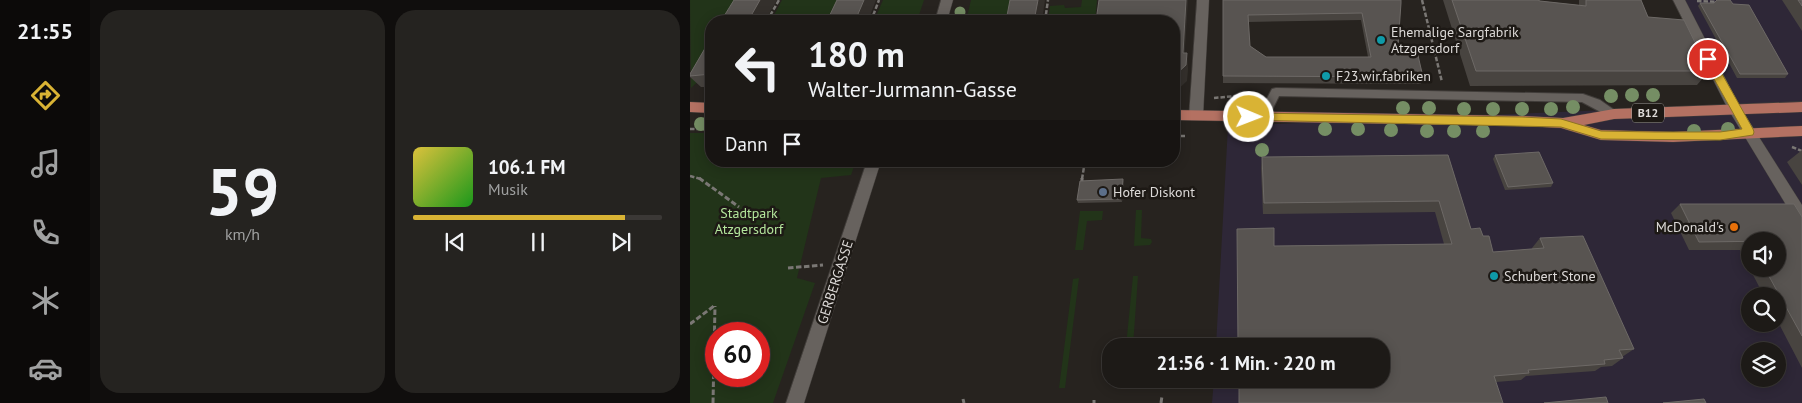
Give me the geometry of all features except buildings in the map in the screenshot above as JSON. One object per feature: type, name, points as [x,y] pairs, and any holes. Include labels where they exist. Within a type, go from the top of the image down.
[{"type":"main road","points":[[690,107],[705,108]]},
{"type":"main road","name":"B12","points":[[1180,116],[1561,123],[1614,114],[1802,107]]},
{"type":"main road","name":"B12","points":[[1561,123],[1601,135],[1720,136],[1749,132],[1802,130]]},
{"type":"street","points":[[943,15],[947,0]]},
{"type":"street","points":[[1196,116],[1202,0]]},
{"type":"street","points":[[1679,0],[1735,109],[1802,218]]},
{"type":"street","name":"GERBERGASSE","points":[[796,403],[872,167]]},
{"type":"lane","points":[[1263,117],[1276,92],[1583,98],[1596,103],[1614,114]]},
{"type":"path","points":[[770,15],[778,0]]},
{"type":"path","points":[[873,15],[879,0]]},
{"type":"path","points":[[1046,15],[1048,0]]},
{"type":"path","points":[[1422,0],[1445,95]]},
{"type":"path","points":[[1679,0],[1726,2]]},
{"type":"path","points":[[1198,99],[1276,92]]},
{"type":"path","points":[[690,129],[705,129]]},
{"type":"path","points":[[1180,136],[1185,136]]},
{"type":"path","points":[[1082,181],[1084,167]]},
{"type":"path","points":[[690,176],[698,177],[739,208]]},
{"type":"path","points":[[788,268],[841,264]]},
{"type":"path","points":[[690,324],[715,306],[713,403]]},
{"type":"path","points":[[1161,403],[1162,396]]},
{"type":"shaded area","points":[[1674,0],[1802,0],[1802,161],[1788,162],[1802,185],[1802,403],[1212,403],[1213,388],[1390,388],[1390,338],[1216,338],[1228,126],[1727,105]]},
{"type":"green space","points":[[690,0],[751,0],[742,15],[705,15],[705,75],[691,88]]},
{"type":"green space","points":[[782,0],[850,0],[844,15],[774,15]]},
{"type":"green space","points":[[883,0],[924,0],[919,15],[877,15]]},
{"type":"green space","points":[[971,0],[1019,0],[1016,15],[967,15]]},
{"type":"green space","points":[[1082,0],[1097,0],[1096,15],[1049,15],[1050,6],[1064,5],[1065,8],[1081,7]]},
{"type":"green space","name":"Stadtpark Atzgersdorf","points":[[690,133],[705,133],[705,167],[854,167],[851,175],[821,178],[797,278],[815,283],[773,403],[690,403]]},
{"type":"green space","points":[[1136,210],[1142,210],[1141,238],[1151,239],[1150,245],[1134,246]]},
{"type":"green space","points":[[1080,211],[1103,211],[1102,220],[1087,221],[1083,250],[1075,250]]},
{"type":"green space","points":[[1133,276],[1138,276],[1134,338],[1127,338]]},
{"type":"green space","points":[[1079,278],[1065,388],[1059,388],[1073,279]]},
{"type":"place","name":"Ehemalige Sargfabrik Atzgersdorf","points":[[1381,40]]},
{"type":"place","name":"F23.wir.fabriken","points":[[1326,76]]},
{"type":"place","name":"Hofer Diskont","points":[[1103,192]]},
{"type":"place","name":"McDonald's","points":[[1734,227]]},
{"type":"place","name":"Schubert Stone","points":[[1494,276]]},
{"type":"route","points":[[1249,117],[1522,121],[1561,123],[1601,135],[1673,137],[1720,136],[1749,132],[1708,59]]}]
